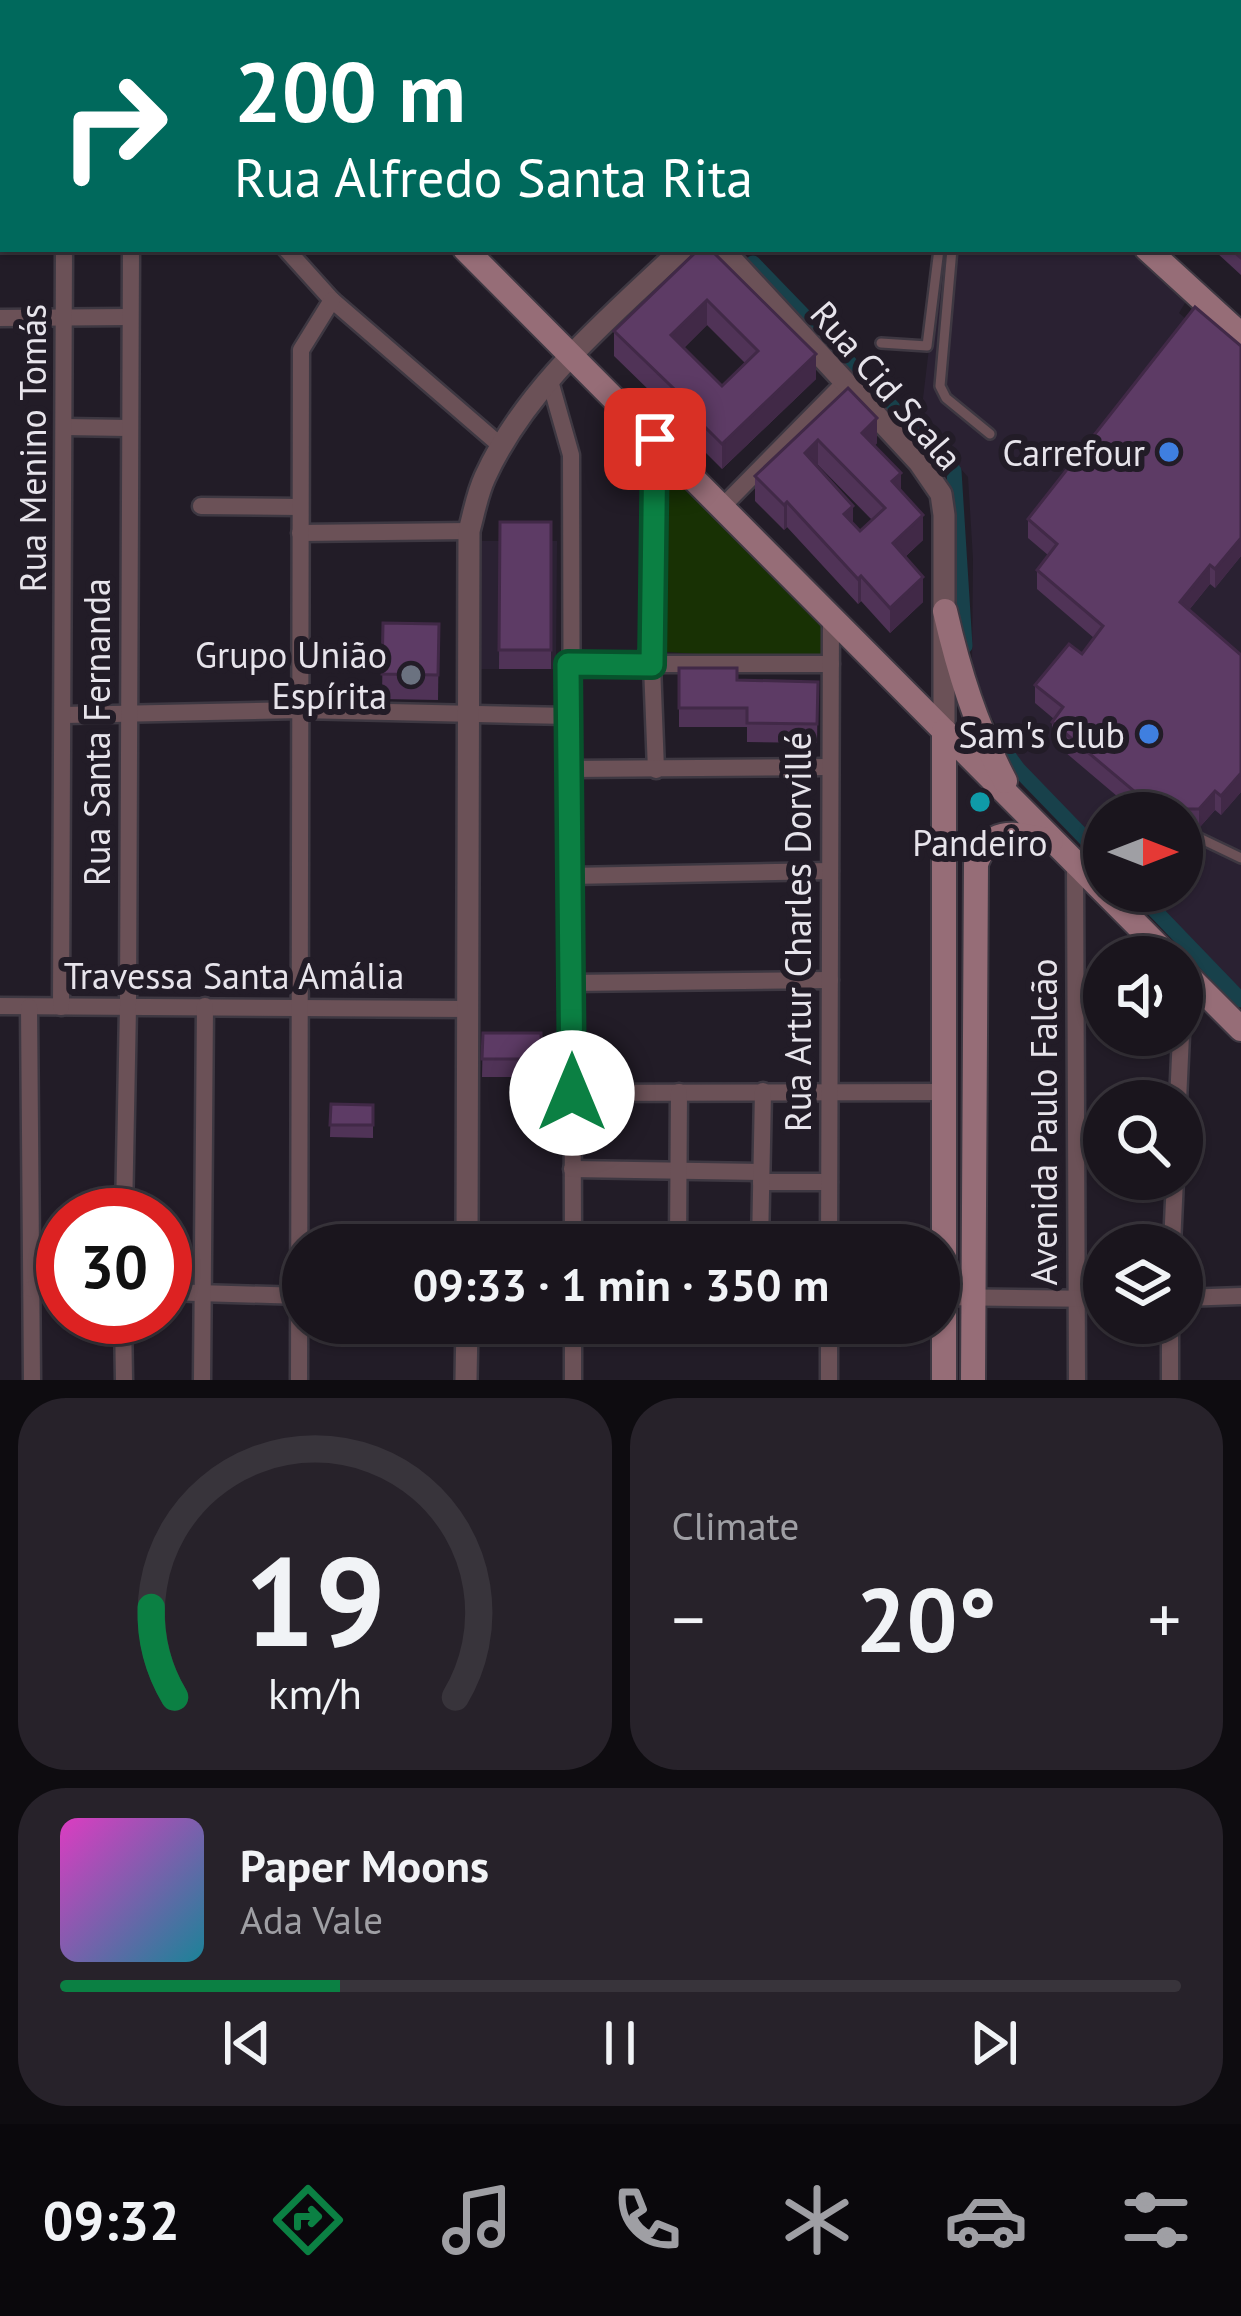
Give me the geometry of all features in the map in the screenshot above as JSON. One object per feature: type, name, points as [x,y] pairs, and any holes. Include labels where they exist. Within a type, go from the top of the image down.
[{"type":"main road","points":[[468,252],[1148,936]]},
{"type":"main road","points":[[1150,252],[1241,335]]},
{"type":"main road","points":[[945,611],[978,728],[1020,809]]},
{"type":"main road","points":[[942,1224],[944,731]]},
{"type":"main road","points":[[973,1380],[974,879],[980,853],[992,838],[1007,835],[1051,841]]},
{"type":"main road","points":[[945,881],[974,879]]},
{"type":"main road","points":[[1203,992],[1241,1029]]},
{"type":"main road","points":[[943,1344],[944,1380]]},
{"type":"street","name":"Rua Menino Tomás","points":[[61,1007],[64,252]]},
{"type":"street","name":"Rua Santa Fernanda","points":[[125,1188],[131,252]]},
{"type":"street","points":[[289,252],[332,300],[501,446]]},
{"type":"street","points":[[467,1224],[469,531],[482,482],[526,412],[571,355],[679,252]]},
{"type":"street","name":"Rua Cid Scala","points":[[731,254],[919,462],[941,494],[944,731]]},
{"type":"street","points":[[300,1224],[301,350],[332,300]]},
{"type":"street","points":[[0,318],[130,317]]},
{"type":"street","points":[[550,381],[571,455],[572,1224]]},
{"type":"street","points":[[722,507],[844,382]]},
{"type":"street","points":[[526,412],[562,415]]},
{"type":"street","points":[[65,427],[128,428]]},
{"type":"street","points":[[655,439],[652,665],[656,770]]},
{"type":"street","points":[[201,506],[300,507]]},
{"type":"street","points":[[300,533],[469,531]]},
{"type":"street","name":"Rua Artur Charles Dorvillé","points":[[829,1224],[831,619]]},
{"type":"street","points":[[568,664],[831,664]]},
{"type":"street","points":[[64,715],[300,710],[569,716]]},
{"type":"street","points":[[569,770],[830,767]]},
{"type":"street","name":"Avenida Paulo Falcão","points":[[1075,864],[1077,1380]]},
{"type":"street","points":[[570,876],[830,871]]},
{"type":"street","points":[[571,983],[830,980]]},
{"type":"street","name":"Travessa Santa Amália","points":[[0,1006],[468,1009]]},
{"type":"street","points":[[202,1380],[205,1006]]},
{"type":"street","points":[[29,1007],[32,1380]]},
{"type":"street","points":[[760,1224],[763,1091]]},
{"type":"street","points":[[678,1224],[679,1092]]},
{"type":"street","points":[[572,1093],[944,1092]]},
{"type":"street","points":[[572,1169],[830,1182]]},
{"type":"street","points":[[32,1288],[36,1288]]},
{"type":"street","points":[[192,1293],[282,1295]]},
{"type":"street","points":[[1203,1297],[1241,1296]]},
{"type":"street","points":[[960,1297],[1083,1299]]},
{"type":"street","points":[[123,1344],[124,1380]]},
{"type":"street","points":[[299,1380],[300,1344]]},
{"type":"street","points":[[466,1380],[467,1344]]},
{"type":"street","points":[[573,1344],[573,1380]]},
{"type":"street","points":[[829,1344],[829,1380]]},
{"type":"street","points":[[1170,1344],[1170,1380]]},
{"type":"lane","points":[[881,343],[927,346],[939,252]]},
{"type":"lane","points":[[952,252],[940,386],[946,398],[990,434]]},
{"type":"lane","points":[[1203,840],[1241,858]]},
{"type":"shaded area","points":[[941,252],[1147,252],[1191,293],[1179,313],[1241,365],[1241,992],[1203,952],[1203,936],[1187,936],[1164,912],[1203,912],[1203,792],[1083,792],[1083,827],[1021,763],[984,706],[972,662],[968,477],[920,423]]},
{"type":"shaded area","points":[[481,541],[557,541],[556,669],[480,669]]},
{"type":"green space","points":[[655,439],[846,633],[832,662],[667,652],[653,660]]},
{"type":"building","points":[[696,252],[713,252],[816,354],[722,444],[693,415],[697,411],[614,331]],"holes":[[[707,300],[758,351],[722,386],[671,335]]]},
{"type":"building","points":[[1195,307],[1241,346],[1241,538],[1215,569],[1210,565],[1180,602],[1241,655],[1241,773],[1221,796],[1215,791],[1203,804],[1203,792],[1135,792],[1052,722],[1063,707],[1035,685],[1069,644],[1082,654],[1103,626],[1037,570],[1057,544],[1028,519]]},
{"type":"building","points":[[848,388],[877,418],[862,433],[901,473],[892,481],[923,515],[893,543],[923,577],[890,608],[787,502],[784,505],[755,476]],"holes":[[[818,440],[885,508],[860,531],[844,514],[853,506],[805,453]]]},
{"type":"building","points":[[500,522],[551,522],[551,650],[499,650]]},
{"type":"building","points":[[383,623],[439,624],[438,675],[382,674]]},
{"type":"building","points":[[679,668],[737,668],[737,680],[818,682],[817,724],[747,723],[747,708],[679,708]]},
{"type":"building","points":[[483,1033],[541,1033],[542,1059],[482,1059]]},
{"type":"building","points":[[331,1104],[373,1105],[373,1125],[330,1125]]},
{"type":"waterway","points":[[753,263],[954,471],[965,646]]},
{"type":"waterway","points":[[991,732],[1018,769],[1083,836]]},
{"type":"waterway","points":[[1156,912],[1241,1000]]},
{"type":"place","name":"Carrefour","points":[[1169,452]]},
{"type":"place","name":"Grupo União Espírita","points":[[411,675]]},
{"type":"place","name":"Sam's Club","points":[[1149,734]]},
{"type":"place","name":"Pandeiro","points":[[980,802]]},
{"type":"route","points":[[572,1093],[568,664],[652,665],[655,439]]}]
